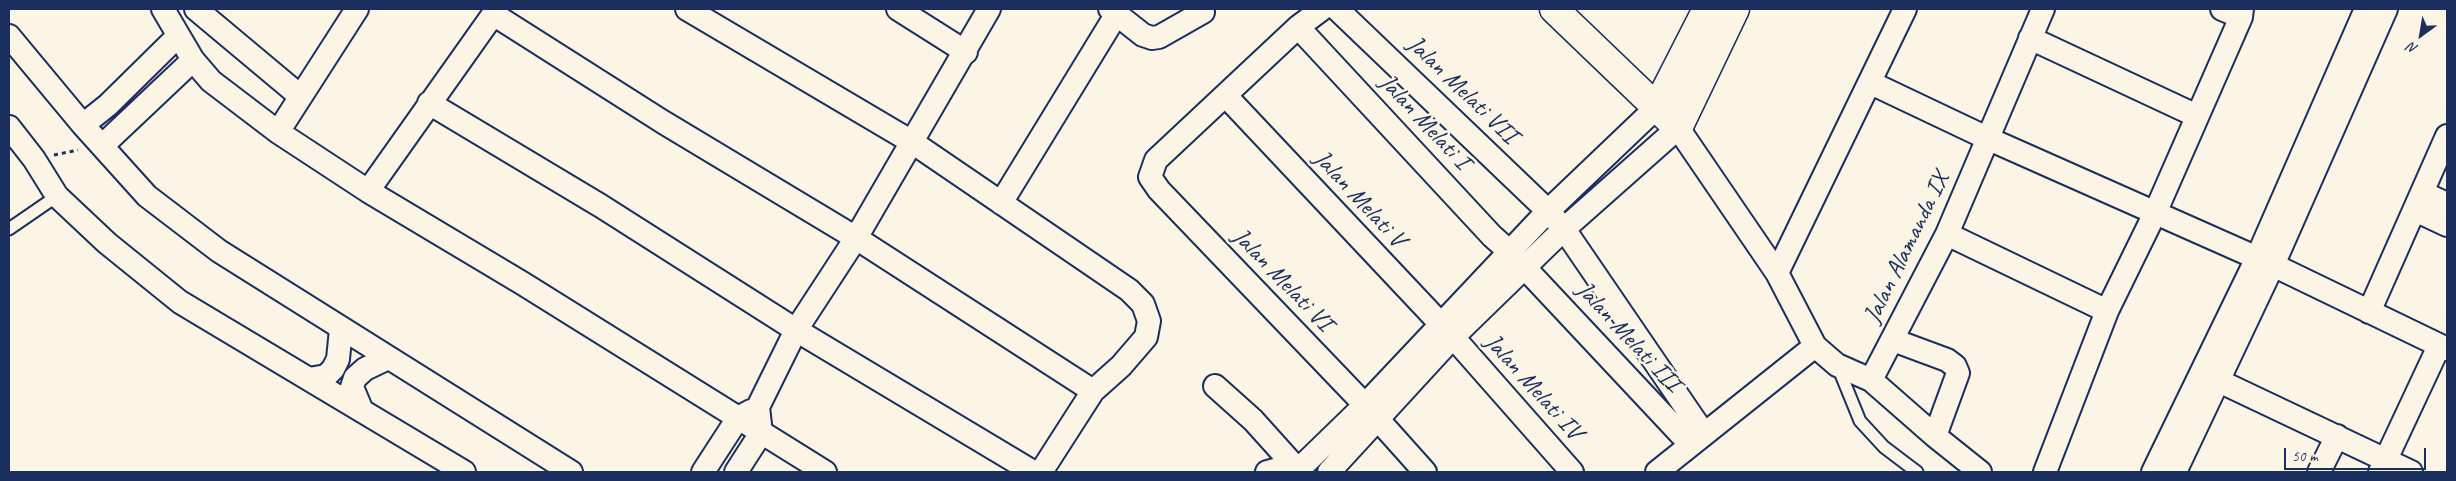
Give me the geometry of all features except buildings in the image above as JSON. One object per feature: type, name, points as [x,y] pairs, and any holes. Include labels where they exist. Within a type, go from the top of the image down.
[{"type":"street","points":[[162,9],[193,60],[230,96],[278,132],[368,191],[522,283],[761,434],[825,472]]},
{"type":"street","points":[[196,9],[300,96]]},
{"type":"street","points":[[278,132],[357,9]]},
{"type":"street","points":[[687,9],[912,142],[1129,290],[1142,304],[1149,321],[1146,337],[1121,366],[1093,391],[1041,472]]},
{"type":"street","points":[[898,9],[966,52]]},
{"type":"street","points":[[736,472],[761,434],[758,408],[796,330],[856,238],[966,52],[989,9]]},
{"type":"street","points":[[1226,96],[1298,27],[1322,9]]},
{"type":"street","name":"Jalan Melati VII","points":[[1337,9],[1548,211],[1564,229]]},
{"type":"street","points":[[1554,9],[1678,128],[1777,272],[1815,346],[1837,365],[1872,380],[1935,436],[1980,472]]},
{"type":"street","points":[[1517,260],[1548,211],[1657,107],[1707,9]]},
{"type":"street","points":[[1329,472],[1371,412],[1446,331],[1517,260],[1564,229],[1678,128],[1735,9]]},
{"type":"street","points":[[1777,272],[1906,9]]},
{"type":"street","name":"Jalan Alamanda IX","points":[[1872,380],[1947,234],[2043,9]]},
{"type":"street","points":[[2175,472],[2219,381],[2366,9]]},
{"type":"street","points":[[2153,472],[2265,261],[2386,9]]},
{"type":"street","points":[[368,191],[495,11],[663,122],[856,238],[1093,391]]},
{"type":"street","points":[[1001,204],[1113,12],[1143,35],[1152,38],[1159,37],[1203,12]]},
{"type":"street","points":[[2045,472],[2107,311],[2155,213],[2197,116],[2235,12]]},
{"type":"street","name":"Jalan Melati I","points":[[1298,27],[1517,260]]},
{"type":"street","points":[[9,36],[83,125],[147,196],[219,251],[571,472]]},
{"type":"street","points":[[83,125],[108,104],[178,36]]},
{"type":"street","points":[[2030,38],[2197,116]]},
{"type":"street","points":[[103,145],[193,60]]},
{"type":"street","points":[[1871,83],[1989,139],[2265,261],[2443,348],[2383,466]]},
{"type":"street","name":"Jalan Melati VI","points":[[1226,96],[1156,160],[1150,177],[1159,190],[1371,412],[1425,472]]},
{"type":"street","name":"Jalan Melati V","points":[[1226,96],[1446,331]]},
{"type":"street","points":[[429,103],[601,206],[796,330],[1033,472]]},
{"type":"street","points":[[9,127],[34,159],[58,196],[106,242],[180,302],[464,472]]},
{"type":"street","points":[[2370,312],[2447,136]]},
{"type":"street","points":[[2419,201],[2447,204]]},
{"type":"street","points":[[2419,201],[2447,225]]},
{"type":"street","points":[[1564,229],[1697,439]]},
{"type":"street","points":[[1947,234],[2107,311]]},
{"type":"street","name":"Jalan Melati III","points":[[1517,260],[1697,439]]},
{"type":"street","points":[[308,379],[326,376],[333,369],[338,359],[341,329]]},
{"type":"street","name":"Jalan Melati IV","points":[[1446,331],[1572,472]]},
{"type":"street","points":[[1893,340],[1947,360],[1955,366],[1958,373],[1935,436]]},
{"type":"street","points":[[1657,472],[1815,346]]},
{"type":"street","points":[[362,410],[353,394],[352,387],[355,378],[365,369],[388,358]]},
{"type":"street","points":[[2219,381],[2337,436],[2383,466],[2411,472]]},
{"type":"street","points":[[1215,386],[1252,420],[1295,472]]},
{"type":"street","points":[[703,472],[738,418],[758,408]]},
{"type":"street","points":[[1267,472],[1278,469],[1295,472],[1371,412]]},
{"type":"street","points":[[2319,472],[2337,436]]},
{"type":"lane","points":[[9,229],[58,196]]},
{"type":"lane","points":[[1837,365],[1860,421],[1884,447],[1917,472]]},
{"type":"path","points":[[34,159],[103,145]]}]
